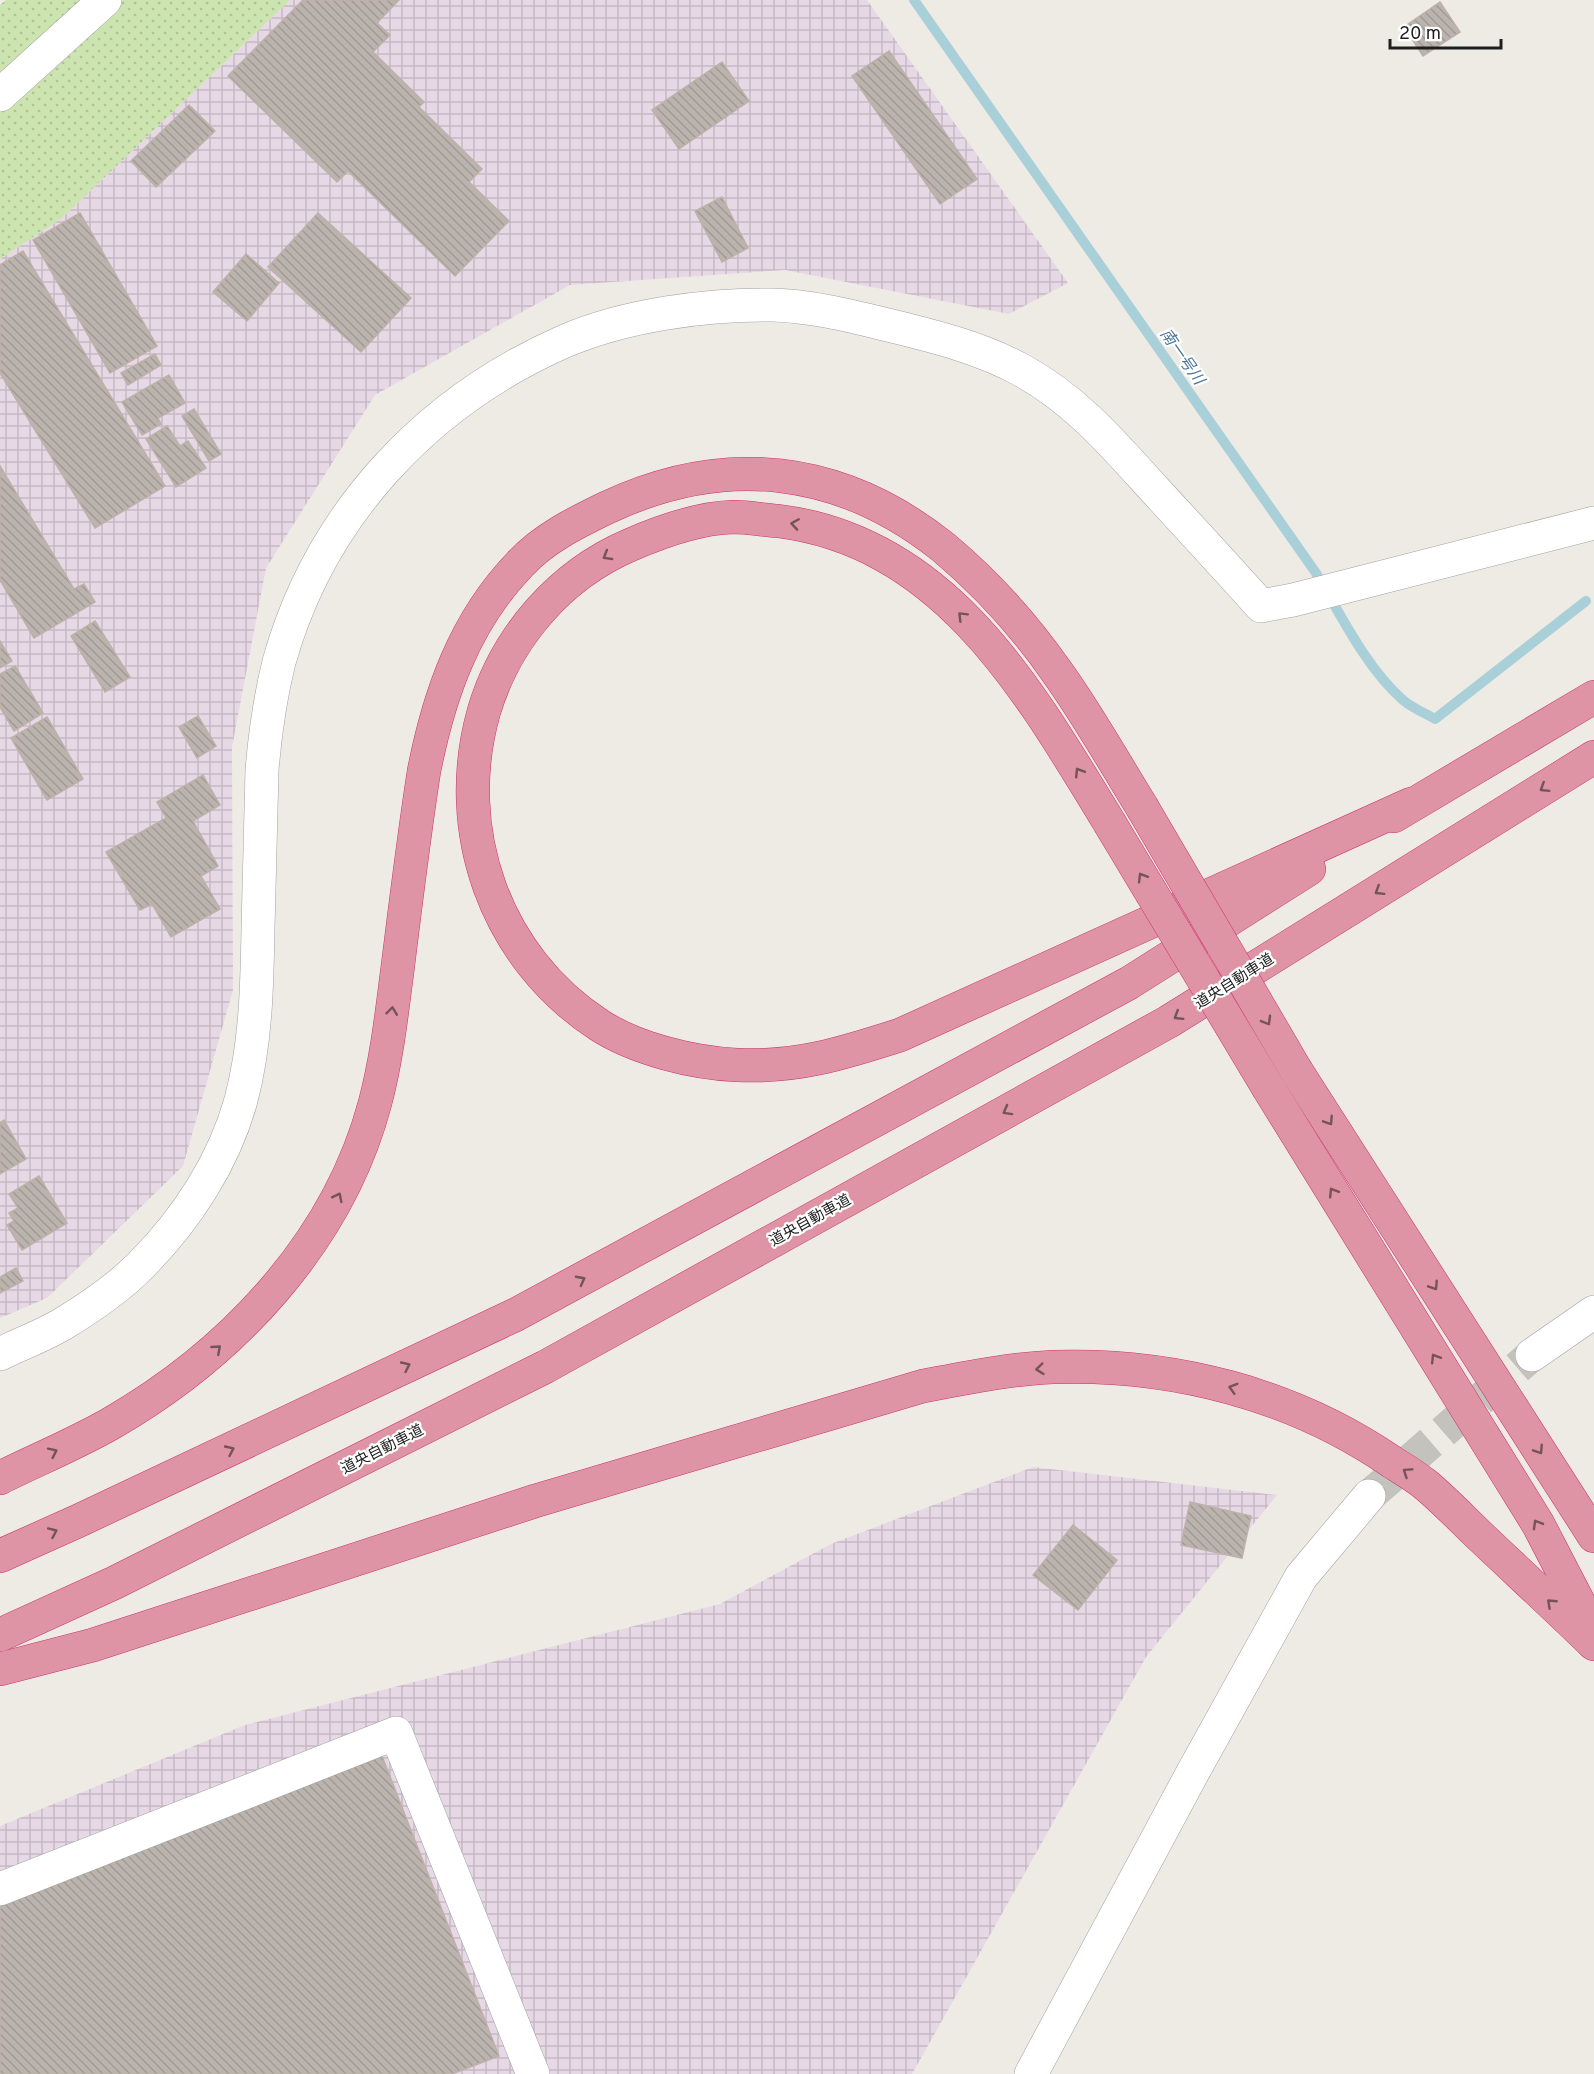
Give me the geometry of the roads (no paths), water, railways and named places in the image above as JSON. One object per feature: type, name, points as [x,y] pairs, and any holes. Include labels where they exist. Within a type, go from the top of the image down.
[{"type":"highway","points":[[0,1478],[109,1424],[189,1372],[256,1310],[293,1266],[326,1220],[355,1162],[375,1104],[389,1037],[424,771],[432,729],[447,680],[478,619],[498,590],[520,563],[548,540],[577,522],[616,503],[660,487],[696,479],[737,474],[796,477],[854,494],[901,518],[941,546],[980,580],[1019,623],[1057,672],[1142,807],[1297,1072],[1594,1536]]},
{"type":"highway","points":[[1411,804],[900,1035],[832,1057],[795,1063],[734,1065],[674,1055],[634,1042],[601,1027],[553,989],[534,968],[511,935],[490,890],[481,860],[477,835],[473,773],[484,711],[495,681],[510,652],[530,621],[557,591],[585,569],[616,551],[677,527],[733,517],[801,524],[842,536],[879,551],[913,571],[944,597],[979,632],[1026,690],[1109,822],[1269,1089],[1538,1524],[1594,1632]]},
{"type":"highway","points":[[0,1556],[515,1315],[1129,983],[1411,804],[1594,697]]},
{"type":"highway","name":"道央自動車道","points":[[0,1635],[114,1583],[545,1367],[1168,1022],[1594,757]]},
{"type":"highway","points":[[0,1670],[93,1645],[535,1501],[923,1386],[985,1375],[1052,1368],[1103,1367],[1186,1377],[1267,1397],[1308,1413],[1365,1444],[1425,1484],[1594,1644]]},
{"type":"street","points":[[0,95],[105,0]]},
{"type":"street","points":[[0,1354],[60,1326],[104,1296],[141,1266],[193,1202],[228,1135],[240,1101],[251,1052],[256,1009],[264,747],[271,698],[287,640],[322,558],[343,523],[372,483],[410,441],[482,385],[567,340],[617,324],[674,313],[714,308],[775,305],[865,319],[925,334],[977,352],[1021,370],[1065,398],[1105,435],[1261,606],[1360,584],[1594,523]]},
{"type":"street","points":[[1532,1355],[1594,1312]]},
{"type":"street","points":[[1031,2074],[1193,1772],[1301,1577],[1369,1496]]},
{"type":"street","points":[[0,1889],[396,1733],[533,2074]]},
{"type":"waterway","name":"南一号川","points":[[914,0],[1316,573],[1366,657],[1403,700],[1435,719],[1586,601]]},
{"type":"tunnel","points":[[1369,1496],[1532,1355]]}]
